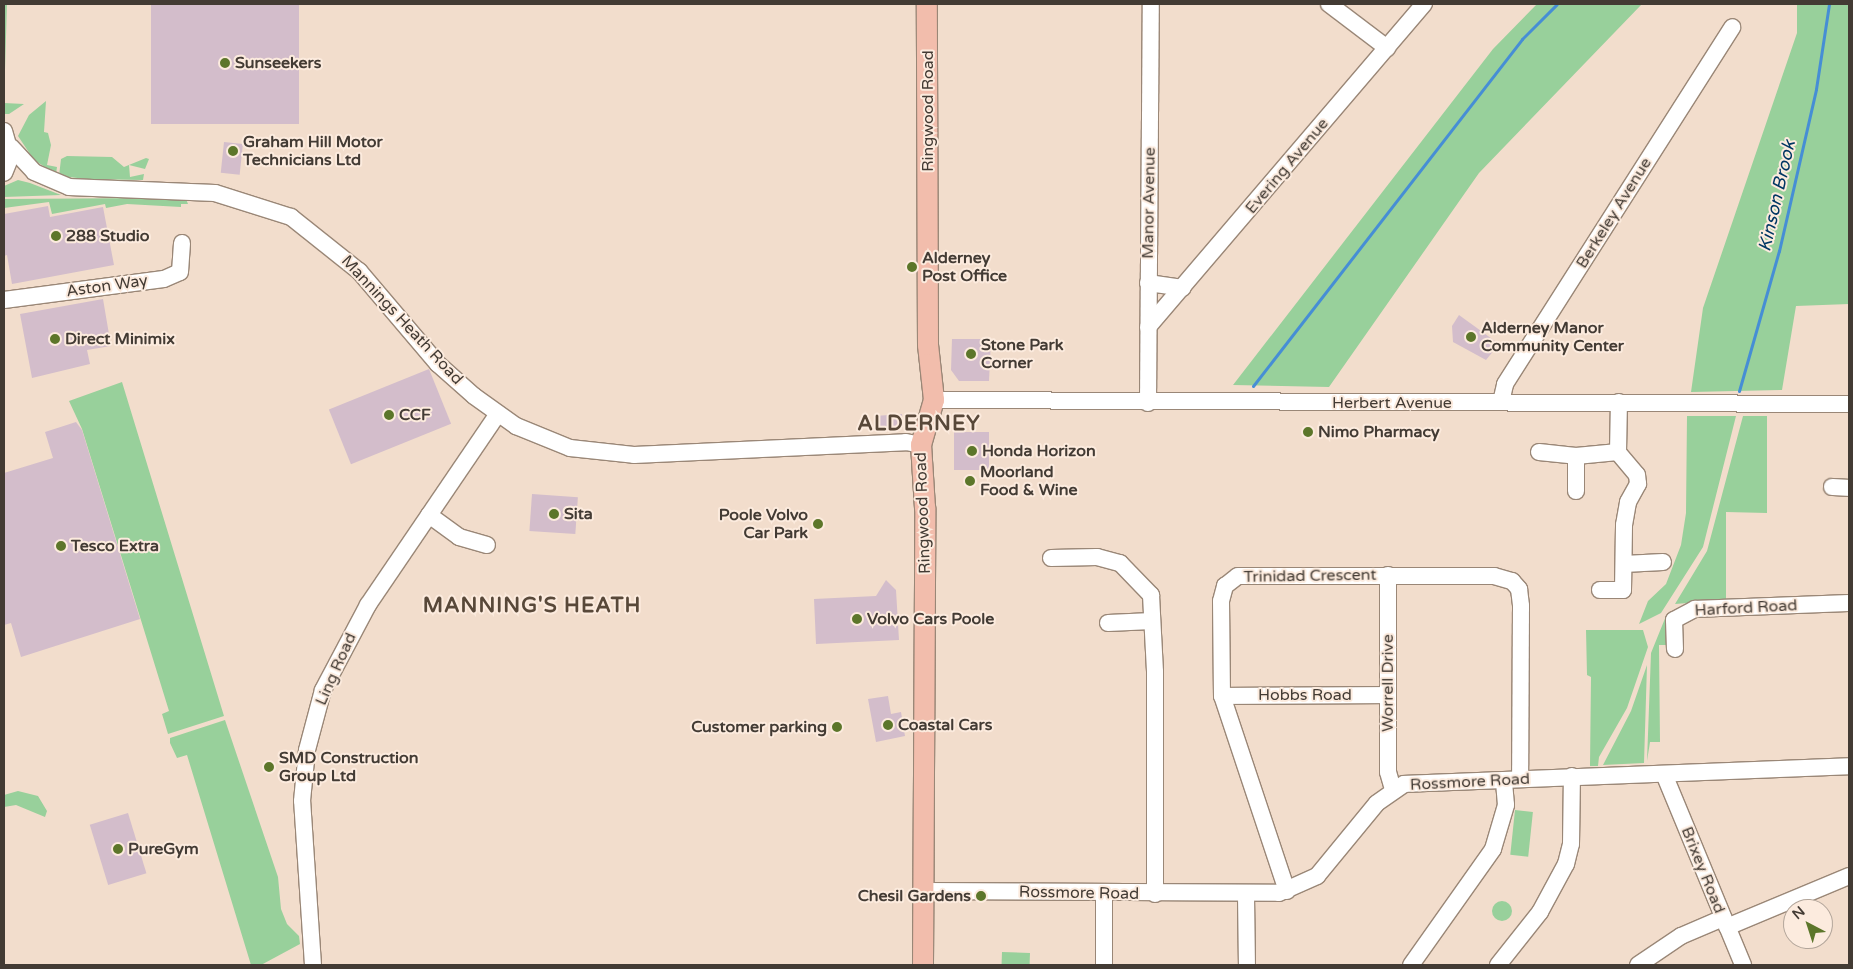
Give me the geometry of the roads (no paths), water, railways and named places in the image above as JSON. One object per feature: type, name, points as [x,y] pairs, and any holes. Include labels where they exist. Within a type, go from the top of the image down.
[{"type":"main road","name":"Ringwood Road","points":[[923,965],[925,508],[921,445],[934,400],[928,345],[928,4]]},
{"type":"street","name":"Manor Avenue","points":[[1148,403],[1151,4]]},
{"type":"street","points":[[1329,4],[1386,48]]},
{"type":"street","name":"Evering Avenue","points":[[1148,326],[1183,288],[1424,4]]},
{"type":"street","name":"Berkeley Avenue","points":[[1501,402],[1505,384],[1732,27]]},
{"type":"street","name":"Mannings Heath Road","points":[[4,131],[11,147],[34,172],[69,187],[216,193],[292,216],[336,249],[438,364],[498,414],[536,436],[570,448],[609,455],[906,442],[921,445]]},
{"type":"street","points":[[4,174],[11,147]]},
{"type":"street","name":"Mannings Heath Road","points":[[4,174],[34,172]]},
{"type":"street","name":"Aston Way","points":[[4,300],[164,279],[180,272],[182,242]]},
{"type":"street","points":[[1148,283],[1183,288]]},
{"type":"street","name":"Herbert Avenue","points":[[934,400],[1148,403],[1619,402],[1849,404]]},
{"type":"street","points":[[1600,590],[1623,590],[1628,502],[1638,484],[1637,475],[1618,452],[1619,402]]},
{"type":"street","name":"Ling Road","points":[[313,965],[301,824],[303,778],[318,708],[347,638],[498,414]]},
{"type":"street","points":[[1539,452],[1576,456],[1618,452]]},
{"type":"street","points":[[1576,456],[1576,491]]},
{"type":"street","points":[[1832,487],[1849,488]]},
{"type":"street","points":[[429,516],[459,537],[487,546]]},
{"type":"street","points":[[1050,558],[1097,556],[1120,563],[1147,586],[1152,621],[1155,672],[1155,894]]},
{"type":"street","points":[[1624,564],[1663,562]]},
{"type":"street","name":"Trinidad Crescent","points":[[1287,891],[1222,696],[1221,601],[1225,586],[1233,578],[1253,574],[1507,577],[1516,584],[1521,606],[1512,780]]},
{"type":"street","name":"Worrell Drive","points":[[1388,576],[1388,772],[1393,789]]},
{"type":"street","name":"Harford Road","points":[[1675,649],[1674,620],[1696,608],[1849,603]]},
{"type":"street","points":[[1108,623],[1152,621]]},
{"type":"street","name":"Hobbs Road","points":[[1222,696],[1388,695]]},
{"type":"street","name":"Rossmore Road","points":[[924,891],[1104,892],[1246,896],[1287,891],[1323,870],[1377,803],[1393,789],[1404,784],[1849,766]]},
{"type":"street","name":"Brixey Road","points":[[1664,774],[1743,965]]},
{"type":"street","points":[[1498,965],[1540,912],[1566,864],[1571,844],[1572,776]]},
{"type":"street","points":[[1411,965],[1493,849],[1512,780]]},
{"type":"street","points":[[1638,965],[1674,940],[1725,923],[1849,876]]},
{"type":"street","points":[[1104,892],[1104,965]]},
{"type":"street","points":[[1246,896],[1247,965]]},
{"type":"waterway","points":[[1253,386],[1522,39],[1557,4]]},
{"type":"waterway","name":"Kinson Brook","points":[[1739,391],[1779,251],[1816,89],[1829,4]]},
{"type":"place","name":"Sunseekers","points":[[225,63]]},
{"type":"place","name":"Graham Hill Motor Technicians Ltd","points":[[233,151]]},
{"type":"place","name":"288 Studio","points":[[56,236]]},
{"type":"place","name":"Alderney Post Office","points":[[912,267]]},
{"type":"place","name":"Alderney Manor Community Center","points":[[1471,337]]},
{"type":"place","name":"Direct Minimix","points":[[55,339]]},
{"type":"place","name":"Stone Park Corner","points":[[971,354]]},
{"type":"place","name":"CCF","points":[[389,415]]},
{"type":"place","name":"Nimo Pharmacy","points":[[1308,432]]},
{"type":"place","name":"Honda Horizon","points":[[972,451]]},
{"type":"place","name":"Moorland Food & Wine","points":[[970,481]]},
{"type":"place","name":"Sita","points":[[554,514]]},
{"type":"place","name":"Poole Volvo Car Park","points":[[818,524]]},
{"type":"place","name":"Tesco Extra","points":[[61,546]]},
{"type":"place","name":"Volvo Cars Poole","points":[[857,619]]},
{"type":"place","name":"Coastal Cars","points":[[888,725]]},
{"type":"place","name":"Customer parking","points":[[837,727]]},
{"type":"place","name":"SMD Construction Group Ltd","points":[[269,767]]},
{"type":"place","name":"PureGym","points":[[118,849]]},
{"type":"place","name":"Chesil Gardens","points":[[981,896]]},
{"type":"district","name":"ALDERNEY","points":[[919,424]]},
{"type":"district","name":"MANNING'S HEATH","points":[[532,606]]}]
